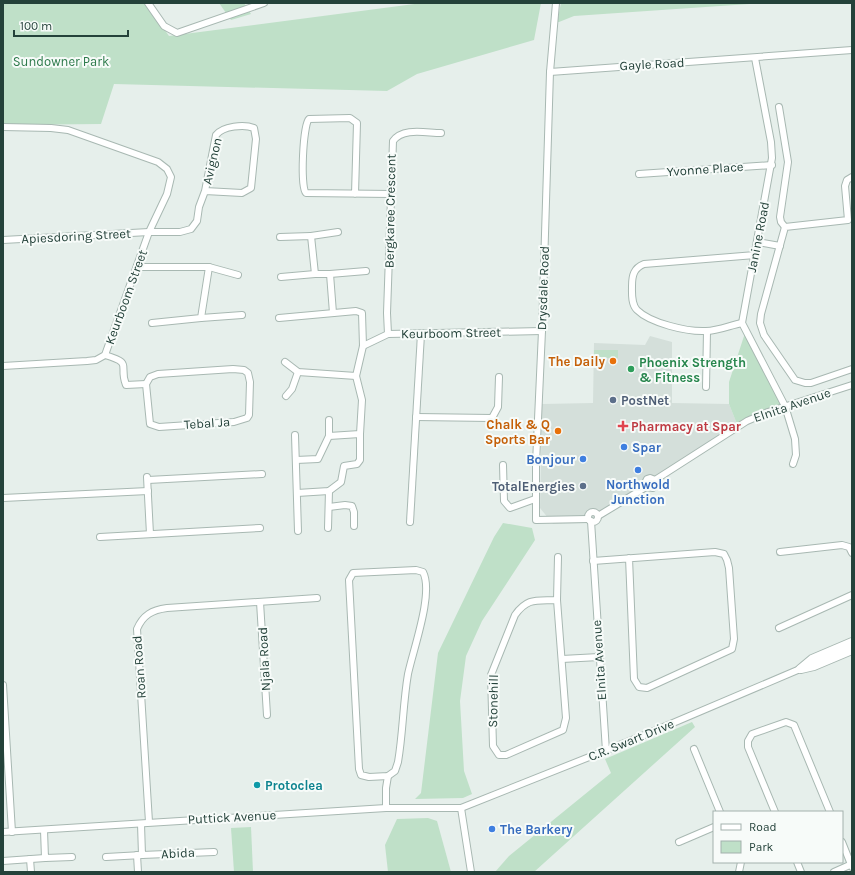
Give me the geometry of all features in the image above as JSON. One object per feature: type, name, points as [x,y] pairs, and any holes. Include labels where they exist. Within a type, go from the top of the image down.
[{"type":"street","points":[[148,3],[164,26],[177,33],[264,3]]},
{"type":"street","name":"Drysdale Road","points":[[556,3],[550,72],[535,499],[536,520],[590,520]]},
{"type":"street","name":"Gayle Road","points":[[550,72],[852,50]]},
{"type":"street","name":"Janine Road","points":[[742,323],[772,165],[771,142],[755,58]]},
{"type":"street","points":[[779,107],[788,155],[780,217],[781,222],[785,227]]},
{"type":"street","points":[[355,194],[357,123],[350,118],[309,119],[306,123],[305,132],[304,192],[314,195],[391,194]]},
{"type":"street","name":"Keurboom Street","points":[[3,127],[68,130],[158,162],[165,167],[171,177],[169,186],[136,267],[105,355],[96,360],[87,361],[3,366]]},
{"type":"street","name":"Avignon","points":[[149,232],[180,232],[194,227],[197,222],[199,207],[205,192],[215,138],[219,131],[225,128],[254,128],[256,139],[251,188],[242,193],[205,192]]},
{"type":"street","name":"Bergkaree Crescent","points":[[388,334],[387,313],[391,146],[397,135],[408,132],[441,133]]},
{"type":"street","name":"Yvonne Place","points":[[639,174],[772,165]]},
{"type":"street","points":[[785,227],[848,220],[846,186],[847,180],[852,177]]},
{"type":"street","points":[[785,227],[761,314],[760,323],[764,335],[792,376],[800,382],[811,383],[852,369]]},
{"type":"street","name":"Apiesdoring Street","points":[[3,240],[149,232]]},
{"type":"street","points":[[280,237],[311,236],[338,232]]},
{"type":"street","points":[[311,236],[315,274]]},
{"type":"street","points":[[758,242],[780,246]]},
{"type":"street","points":[[755,255],[644,264],[638,267],[634,272],[632,278],[632,300],[636,310],[671,326],[707,331],[742,323],[785,406],[795,440],[796,449],[793,464]]},
{"type":"street","points":[[136,267],[209,267],[238,275]]},
{"type":"street","points":[[201,318],[209,267]]},
{"type":"street","points":[[281,277],[366,271]]},
{"type":"street","points":[[330,274],[334,313]]},
{"type":"street","points":[[279,318],[356,311],[362,312],[363,346],[356,376],[362,400],[360,434],[361,456],[359,462],[344,466],[341,482],[329,491],[296,493]]},
{"type":"street","points":[[152,323],[242,315]]},
{"type":"street","name":"Keurboom Street","points":[[363,346],[388,334],[542,331]]},
{"type":"street","points":[[706,387],[707,331]]},
{"type":"street","points":[[410,522],[412,467],[421,334]]},
{"type":"street","points":[[105,355],[121,361],[124,364],[126,384],[146,384]]},
{"type":"street","points":[[284,362],[298,372],[356,376]]},
{"type":"street","name":"Tebal Ja","points":[[242,369],[247,372],[249,376],[249,415],[242,421],[152,426],[148,419],[146,384],[150,377],[158,374],[242,369]]},
{"type":"street","points":[[286,396],[292,389],[298,372]]},
{"type":"street","points":[[416,417],[492,418],[498,407],[499,377]]},
{"type":"street","name":"Elnita Avenue","points":[[606,751],[590,520],[596,521],[598,516],[646,487],[653,488],[655,485],[655,480],[738,425],[758,415],[852,385]]},
{"type":"street","points":[[296,460],[318,459],[329,436],[329,420]]},
{"type":"street","points":[[329,436],[360,434]]},
{"type":"street","points":[[295,435],[298,531]]},
{"type":"street","points":[[503,465],[504,501],[506,505],[510,508],[535,499]]},
{"type":"street","points":[[150,534],[148,479],[262,474]]},
{"type":"street","points":[[3,498],[148,491]]},
{"type":"street","points":[[328,528],[329,491]]},
{"type":"street","points":[[329,507],[346,505],[352,506],[354,512],[354,526]]},
{"type":"street","points":[[100,537],[260,528]]},
{"type":"street","points":[[780,552],[842,545],[850,547],[852,553]]},
{"type":"street","points":[[593,561],[628,558],[715,552],[724,554],[728,560],[729,568],[734,640],[732,649],[647,688],[639,687],[634,679],[628,558]]},
{"type":"street","points":[[557,600],[558,557]]},
{"type":"street","points":[[386,808],[386,788],[388,776],[394,771],[398,762],[408,674],[425,604],[425,576],[423,572],[416,570],[353,573],[348,583],[359,769],[362,775],[365,776],[388,776]]},
{"type":"street","points":[[779,628],[852,595]]},
{"type":"street","name":"Roan Road","points":[[149,822],[137,629],[140,622],[150,612],[167,608],[317,598]]},
{"type":"street","name":"Stonehill","points":[[557,600],[562,659],[566,718],[563,730],[506,755],[499,755],[493,746],[490,686],[494,665],[515,615],[528,601],[557,600]]},
{"type":"street","name":"Njala Road","points":[[260,602],[267,715]]},
{"type":"street","name":"C.R. Swart Drive","points":[[800,669],[812,660],[852,642]]},
{"type":"street","name":"C.R. Swart Drive","points":[[461,808],[606,751],[800,669],[814,666],[852,650]]},
{"type":"street","points":[[562,659],[599,657]]},
{"type":"street","points":[[3,685],[12,832]]},
{"type":"street","points":[[775,811],[751,755],[748,741],[752,734],[786,722],[794,725],[830,811]]},
{"type":"street","points":[[694,749],[720,811]]},
{"type":"street","name":"Puttick Avenue","points":[[3,832],[386,808],[461,808]]},
{"type":"street","points":[[461,808],[471,869],[475,872]]},
{"type":"street","name":"Abida","points":[[138,872],[141,824]]},
{"type":"street","points":[[679,842],[713,827]]},
{"type":"street","points":[[44,830],[45,858]]},
{"type":"street","points":[[834,872],[852,865],[843,844]]},
{"type":"street","name":"Abida","points":[[106,856],[214,852]]},
{"type":"street","points":[[3,861],[72,857]]},
{"type":"street","points":[[30,859],[31,872]]},
{"type":"shaded area","name":"Northwold Junction","points":[[650,336],[672,342],[672,403],[729,404],[737,424],[589,523],[553,524],[540,508],[542,404],[593,403],[594,343],[645,345]]},
{"type":"green space","name":"Sundowner Park","points":[[3,3],[146,3],[169,36],[422,3],[541,3],[534,40],[417,74],[387,91],[114,84],[101,124],[3,125]]},
{"type":"green space","points":[[219,3],[244,3],[251,14],[231,20]]},
{"type":"green space","points":[[561,3],[765,3],[574,16],[557,22]]},
{"type":"green space","points":[[745,333],[783,405],[757,414],[737,424],[729,404],[729,382]]},
{"type":"green space","points":[[594,350],[618,350],[618,358],[594,358]]},
{"type":"green space","points":[[503,523],[532,528],[535,540],[482,621],[466,656],[460,701],[464,771],[472,794],[463,798],[415,799],[421,793],[438,653],[494,537]]},
{"type":"green space","points":[[692,722],[695,727],[534,872],[495,872],[509,856],[611,773],[605,759]]},
{"type":"green space","points":[[428,818],[437,821],[451,872],[388,872],[385,845],[397,819]]},
{"type":"green space","points":[[251,827],[253,872],[234,872],[231,828]]},
{"type":"place","name":"The Daily","points":[[613,361]]},
{"type":"place","name":"Phoenix Strength & Fitness","points":[[631,369]]},
{"type":"place","name":"PostNet","points":[[613,400]]},
{"type":"place","name":"Pharmacy at Spar","points":[[623,426]]},
{"type":"place","name":"Chalk & Q Sports Bar","points":[[558,431]]},
{"type":"place","name":"Spar","points":[[624,447]]},
{"type":"place","name":"Bonjour","points":[[583,459]]},
{"type":"place","name":"Northwold Junction","points":[[638,470]]},
{"type":"place","name":"TotalEnergies","points":[[583,486]]},
{"type":"place","name":"Protoclea","points":[[257,785]]},
{"type":"place","name":"The Barkery","points":[[492,829]]}]
